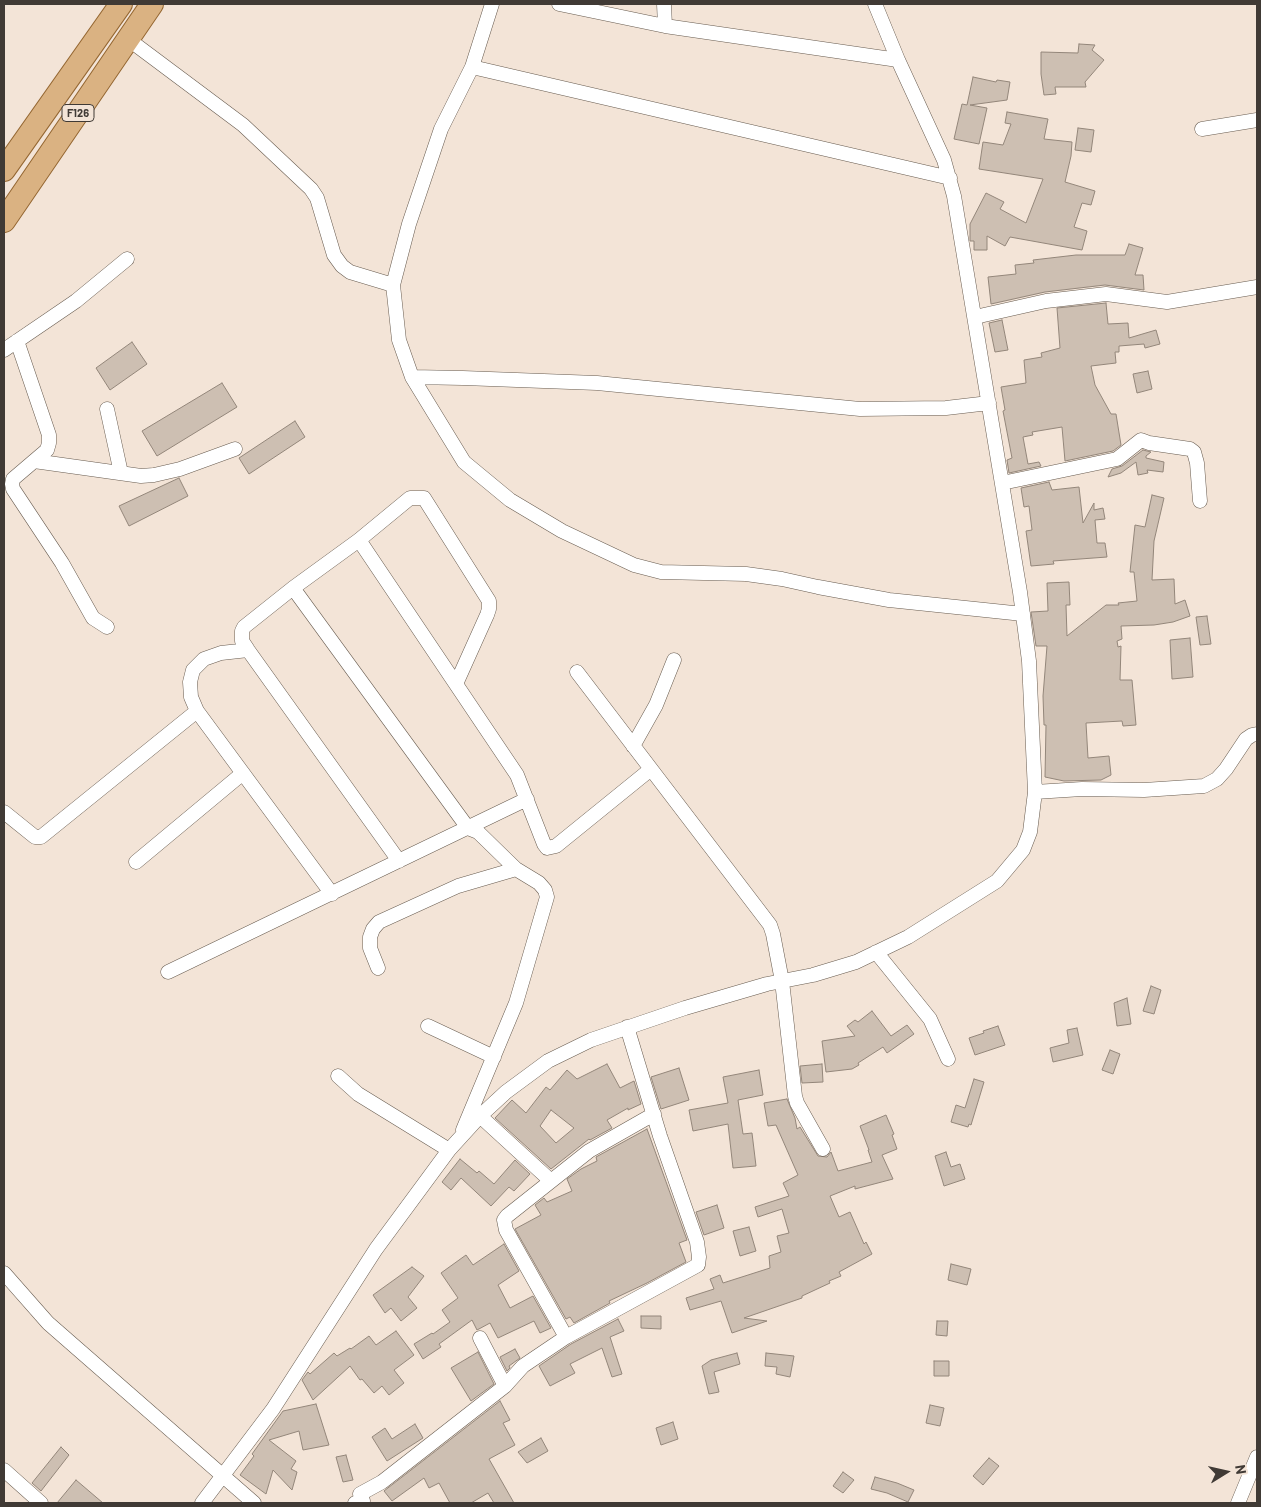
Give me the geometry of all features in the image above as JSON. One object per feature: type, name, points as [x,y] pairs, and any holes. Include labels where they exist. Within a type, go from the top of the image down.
[{"type":"main road","name":"F126","points":[[4,170],[121,4]]},
{"type":"main road","name":"F126","points":[[4,221],[152,4]]},
{"type":"street","points":[[492,4],[472,67],[442,129],[409,224],[393,286],[399,340],[412,377],[464,462],[510,500],[554,526],[634,565],[661,572],[746,574],[782,579],[889,600],[1023,614]]},
{"type":"street","points":[[559,4],[665,26],[898,60]]},
{"type":"street","points":[[664,4],[665,26]]},
{"type":"street","points":[[202,1503],[274,1408],[376,1249],[449,1150],[480,1116],[506,1092],[548,1061],[591,1040],[740,992],[847,965],[876,952],[908,937],[997,882],[1023,850],[1030,832],[1035,792],[1029,661],[975,318],[950,178],[944,160],[898,60],[876,4]]},
{"type":"street","points":[[128,39],[243,125],[311,189],[316,198],[334,256],[342,266],[350,272],[393,286]]},
{"type":"street","points":[[472,67],[950,178]]},
{"type":"street","points":[[1202,129],[1257,120]]},
{"type":"street","points":[[4,350],[76,301],[127,259]]},
{"type":"street","points":[[975,318],[1046,301],[1106,294],[1167,302],[1257,287]]},
{"type":"street","points":[[17,341],[49,435],[49,443],[47,450],[13,479],[13,489],[62,563],[94,618],[108,627]]},
{"type":"street","points":[[412,377],[597,383],[860,409],[946,408],[989,403]]},
{"type":"street","points":[[107,409],[121,473]]},
{"type":"street","points":[[1002,483],[1117,459],[1141,440],[1149,443],[1190,449],[1194,452],[1197,463],[1200,501]]},
{"type":"street","points":[[34,461],[141,476],[167,473],[235,448]]},
{"type":"street","points":[[399,861],[248,650],[241,637],[242,631],[244,627],[293,588],[359,540],[410,498],[424,498],[489,601],[487,615],[456,684]]},
{"type":"street","points":[[359,540],[517,775],[547,848],[556,846],[650,769]]},
{"type":"street","points":[[293,588],[468,828],[478,832],[516,869],[538,882],[545,890],[547,897],[516,1003],[460,1138]]},
{"type":"street","points":[[248,650],[220,653],[204,659],[194,670],[190,682],[191,698],[198,711],[332,894]]},
{"type":"street","points":[[633,746],[656,705],[674,660]]},
{"type":"street","points":[[577,672],[764,917],[773,934],[782,981],[795,1096],[797,1103],[823,1149]]},
{"type":"street","points":[[4,812],[35,837],[41,837],[198,711]]},
{"type":"street","points":[[1035,792],[1082,789],[1144,790],[1204,786],[1217,780],[1246,739],[1257,734]]},
{"type":"street","points":[[136,862],[243,773]]},
{"type":"street","points":[[168,972],[527,799]]},
{"type":"street","points":[[378,968],[370,948],[370,937],[379,922],[458,886],[516,869]]},
{"type":"street","points":[[876,952],[930,1019],[948,1059]]},
{"type":"street","points":[[428,1026],[494,1057]]},
{"type":"street","points":[[355,1503],[363,1501],[360,1494],[382,1482],[505,1386],[523,1366],[566,1338],[698,1264],[698,1242],[654,1114],[627,1027]]},
{"type":"street","points":[[338,1076],[358,1094],[449,1150]]},
{"type":"street","points":[[566,1338],[504,1225],[506,1216],[589,1151],[654,1114]]},
{"type":"street","points":[[480,1116],[551,1181]]},
{"type":"street","points":[[4,1273],[48,1323],[254,1503]]},
{"type":"street","points":[[480,1338],[505,1386]]},
{"type":"street","points":[[1238,1503],[1257,1457]]},
{"type":"street","points":[[4,1470],[41,1503]]},
{"type":"building","points":[[1079,44],[1095,45],[1092,50],[1104,60],[1085,82],[1086,87],[1055,87],[1056,94],[1044,95],[1041,74],[1041,52],[1078,53]]},
{"type":"building","points":[[973,77],[996,82],[997,80],[1010,82],[1007,100],[970,105],[987,108],[979,144],[954,139],[962,104],[967,105]]},
{"type":"building","points":[[1007,112],[1048,119],[1044,139],[1072,142],[1065,182],[1095,191],[1091,205],[1082,203],[1074,227],[1087,231],[1082,250],[1010,237],[1005,246],[987,236],[987,250],[974,250],[974,241],[970,241],[970,224],[986,193],[1004,202],[1000,209],[1026,223],[1043,179],[979,169],[983,142],[1003,145],[1011,124],[1005,123]]},
{"type":"building","points":[[1078,128],[1094,130],[1091,152],[1075,150]]},
{"type":"building","points":[[1129,244],[1143,248],[1135,275],[1143,275],[1144,290],[1105,285],[1045,292],[991,304],[988,277],[1016,274],[1015,265],[1034,263],[1033,260],[1076,255],[1125,255]]},
{"type":"building","points":[[1106,303],[1108,324],[1128,323],[1129,338],[1156,330],[1160,344],[1145,348],[1144,344],[1119,346],[1119,352],[1115,352],[1116,363],[1091,366],[1095,385],[1111,414],[1116,414],[1121,445],[1113,451],[1065,461],[1062,427],[1032,432],[1033,435],[1023,437],[1028,464],[1039,462],[1041,466],[1009,473],[1007,460],[1012,458],[1003,411],[1005,410],[1001,387],[1026,383],[1024,360],[1042,357],[1041,353],[1060,348],[1057,308]]},
{"type":"building","points":[[1002,320],[1008,350],[995,352],[989,323]]},
{"type":"building","points":[[132,342],[147,364],[110,390],[96,368]]},
{"type":"building","points":[[1148,371],[1152,389],[1137,393],[1133,374]]},
{"type":"building","points":[[222,383],[237,407],[157,456],[142,431]]},
{"type":"building","points":[[295,421],[305,437],[249,474],[239,458]]},
{"type":"building","points":[[1143,450],[1151,452],[1146,458],[1164,462],[1163,472],[1147,470],[1148,473],[1138,475],[1136,462],[1121,473],[1108,477],[1112,469],[1122,466]]},
{"type":"building","points":[[179,478],[188,496],[129,526],[119,506]]},
{"type":"building","points":[[1049,482],[1052,490],[1079,487],[1083,523],[1094,503],[1094,510],[1103,508],[1105,519],[1095,520],[1097,543],[1105,543],[1107,557],[1053,561],[1054,564],[1031,566],[1026,531],[1032,530],[1029,506],[1024,507],[1021,488]]},
{"type":"building","points":[[1152,495],[1164,498],[1154,541],[1152,580],[1174,579],[1175,604],[1185,600],[1190,616],[1173,622],[1154,625],[1121,626],[1122,639],[1117,641],[1118,647],[1121,646],[1120,680],[1132,680],[1136,725],[1123,726],[1122,721],[1086,723],[1088,758],[1109,756],[1111,775],[1101,780],[1064,781],[1045,777],[1046,725],[1044,725],[1043,696],[1047,646],[1036,646],[1031,612],[1048,611],[1047,583],[1069,582],[1070,605],[1066,605],[1067,636],[1106,605],[1119,605],[1118,603],[1137,601],[1134,572],[1130,572],[1135,525],[1145,527]]},
{"type":"building","points":[[1207,616],[1211,644],[1200,645],[1196,617]]},
{"type":"building","points":[[1190,638],[1193,677],[1172,679],[1170,640]]},
{"type":"building","points":[[1151,986],[1161,990],[1154,1014],[1143,1011]]},
{"type":"building","points":[[1127,998],[1131,1024],[1117,1026],[1114,1003]]},
{"type":"building","points":[[872,1011],[891,1036],[907,1025],[914,1034],[887,1053],[883,1047],[852,1069],[826,1072],[822,1041],[855,1036],[847,1026],[855,1020],[858,1022]]},
{"type":"building","points":[[998,1026],[1005,1045],[975,1055],[969,1038]]},
{"type":"building","points":[[1077,1028],[1083,1055],[1053,1062],[1050,1048],[1069,1043],[1067,1030]]},
{"type":"building","points":[[1110,1050],[1120,1054],[1113,1074],[1102,1070]]},
{"type":"building","points":[[607,1064],[620,1088],[634,1081],[641,1104],[628,1110],[628,1108],[607,1120],[612,1128],[589,1139],[551,1169],[495,1118],[512,1100],[526,1113],[546,1087],[550,1090],[567,1070],[577,1079]],"holes":[[[551,1110],[574,1128],[556,1143],[540,1126]]]},
{"type":"building","points":[[822,1064],[823,1082],[802,1083],[800,1066]]},
{"type":"building","points":[[679,1068],[689,1100],[661,1109],[651,1077]]},
{"type":"building","points":[[759,1070],[763,1095],[738,1100],[743,1134],[752,1133],[756,1166],[733,1168],[728,1124],[693,1131],[689,1110],[728,1103],[723,1077]]},
{"type":"building","points":[[974,1079],[984,1082],[971,1125],[969,1124],[968,1127],[951,1122],[956,1105],[965,1108]]},
{"type":"building","points":[[787,1099],[795,1118],[797,1129],[800,1127],[818,1156],[827,1157],[831,1152],[838,1171],[872,1162],[860,1126],[886,1115],[894,1134],[892,1135],[897,1149],[882,1155],[893,1179],[855,1189],[855,1186],[830,1196],[839,1217],[850,1212],[864,1244],[866,1242],[872,1254],[839,1272],[841,1276],[802,1296],[802,1298],[744,1318],[767,1321],[732,1333],[721,1301],[690,1310],[686,1298],[714,1289],[710,1279],[720,1275],[723,1283],[770,1268],[769,1256],[781,1252],[777,1236],[789,1233],[782,1209],[758,1217],[755,1207],[789,1196],[783,1183],[798,1175],[776,1125],[768,1126],[764,1103]]},
{"type":"building","points":[[647,1129],[687,1240],[679,1243],[686,1262],[609,1301],[610,1303],[574,1323],[570,1317],[566,1319],[515,1229],[541,1215],[535,1205],[544,1198],[547,1202],[572,1191],[567,1179],[597,1161],[596,1157]]},
{"type":"building","points":[[946,1152],[951,1167],[960,1164],[965,1179],[944,1186],[935,1156]]},
{"type":"building","points":[[460,1159],[477,1173],[479,1171],[494,1184],[515,1160],[530,1174],[514,1191],[509,1187],[491,1206],[461,1178],[451,1190],[442,1182]]},
{"type":"building","points":[[717,1205],[724,1228],[704,1235],[696,1212]]},
{"type":"building","points":[[749,1227],[756,1251],[740,1256],[733,1231]]},
{"type":"building","points":[[504,1244],[519,1271],[498,1285],[510,1308],[533,1296],[551,1328],[540,1333],[534,1321],[498,1338],[490,1323],[477,1330],[472,1320],[439,1344],[441,1347],[423,1359],[414,1344],[450,1322],[442,1310],[458,1298],[441,1273],[466,1255],[473,1265]]},
{"type":"building","points":[[951,1264],[971,1269],[967,1285],[948,1280]]},
{"type":"building","points":[[412,1267],[424,1276],[408,1297],[417,1308],[401,1321],[391,1308],[385,1313],[373,1295]]},
{"type":"building","points":[[641,1316],[661,1316],[661,1329],[641,1328]]},
{"type":"building","points":[[618,1319],[624,1331],[610,1337],[622,1374],[612,1377],[602,1348],[570,1364],[575,1373],[550,1386],[539,1366],[571,1344]]},
{"type":"building","points":[[937,1321],[948,1321],[947,1336],[936,1335]]},
{"type":"building","points":[[396,1331],[414,1355],[394,1370],[404,1383],[389,1395],[382,1386],[374,1393],[362,1379],[360,1380],[350,1366],[313,1400],[302,1380],[308,1372],[310,1374],[334,1353],[337,1356],[369,1336],[376,1345]]},
{"type":"building","points":[[515,1349],[520,1358],[509,1366],[510,1368],[507,1371],[500,1357]]},
{"type":"building","points":[[478,1352],[494,1384],[471,1401],[451,1368]]},
{"type":"building","points":[[737,1353],[740,1364],[714,1372],[719,1392],[709,1394],[702,1366],[711,1360]]},
{"type":"building","points":[[766,1353],[794,1356],[790,1377],[776,1374],[777,1367],[765,1366]]},
{"type":"building","points":[[934,1361],[949,1361],[949,1376],[934,1376]]},
{"type":"building","points":[[500,1401],[510,1420],[503,1423],[515,1445],[489,1459],[514,1503],[494,1503],[488,1493],[471,1503],[450,1503],[439,1483],[429,1488],[424,1478],[392,1501],[384,1491]]},
{"type":"building","points":[[316,1404],[329,1445],[303,1450],[299,1431],[269,1440],[296,1461],[291,1469],[297,1472],[292,1490],[273,1470],[266,1494],[240,1475],[254,1456],[252,1454],[283,1411]]},
{"type":"building","points":[[930,1405],[944,1408],[940,1426],[926,1423]]},
{"type":"building","points":[[673,1422],[678,1439],[661,1445],[656,1428]]},
{"type":"building","points":[[415,1424],[423,1438],[387,1461],[372,1437],[385,1428],[392,1439]]},
{"type":"building","points":[[541,1438],[548,1451],[527,1463],[518,1452]]},
{"type":"building","points":[[61,1447],[69,1455],[41,1491],[32,1483]]},
{"type":"building","points":[[346,1455],[353,1480],[343,1482],[336,1457]]},
{"type":"building","points":[[989,1458],[999,1466],[983,1485],[973,1476]]},
{"type":"building","points":[[843,1472],[854,1480],[843,1493],[833,1486]]},
{"type":"building","points":[[875,1477],[914,1490],[908,1502],[887,1493],[871,1489]]},
{"type":"building","points":[[76,1480],[103,1503],[57,1503]]}]
